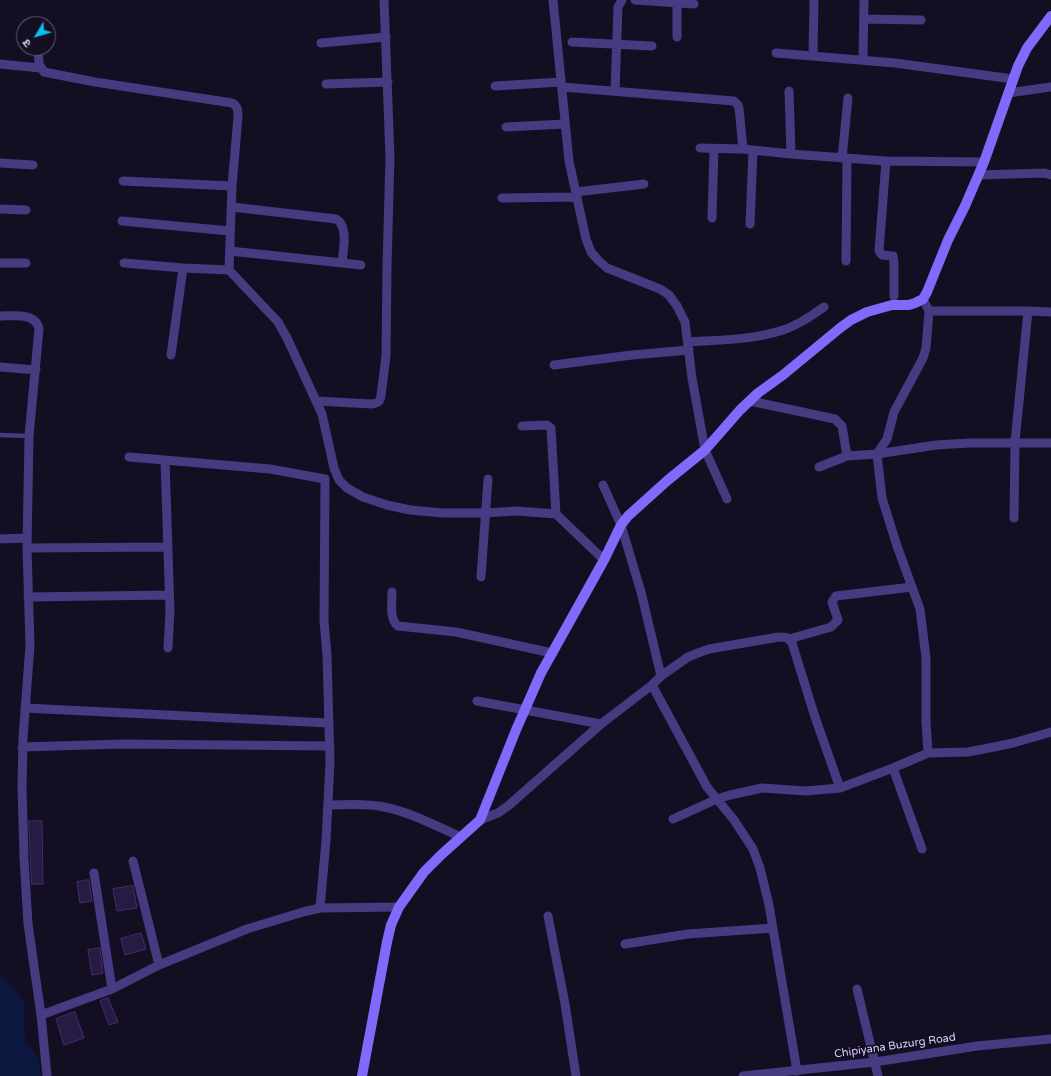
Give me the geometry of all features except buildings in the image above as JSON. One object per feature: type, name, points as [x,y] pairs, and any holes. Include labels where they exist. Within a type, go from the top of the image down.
[{"type":"street","points":[[316,401],[372,404],[377,403],[382,396],[386,356],[390,157],[384,0]]},
{"type":"street","points":[[553,0],[569,161],[586,240],[592,252],[606,268],[660,289],[669,295],[677,306],[685,322],[692,378],[706,450],[727,498]]},
{"type":"street","points":[[615,91],[618,7],[622,0]]},
{"type":"street","points":[[635,0],[694,4]]},
{"type":"street","points":[[812,56],[814,0]]},
{"type":"street","points":[[863,60],[864,0]]},
{"type":"street","points":[[677,2],[677,37]]},
{"type":"street","points":[[480,820],[525,709],[552,653],[604,560],[621,524],[668,480],[706,450],[719,433],[750,401],[840,328],[855,317],[867,312],[892,305],[909,305],[923,299],[984,162],[1018,66],[1027,48],[1051,16]]},
{"type":"street","points":[[864,19],[921,20]]},
{"type":"street","points":[[321,43],[386,37]]},
{"type":"street","points":[[572,42],[652,46]]},
{"type":"street","points":[[776,53],[895,63],[1013,79]]},
{"type":"street","points":[[38,56],[40,68],[44,72],[65,77],[232,103],[235,105],[238,110],[238,117],[232,186],[229,270]]},
{"type":"street","points":[[0,64],[40,68]]},
{"type":"street","points":[[326,84],[388,82]]},
{"type":"street","points":[[495,86],[561,84],[615,91],[734,101],[739,108],[743,149]]},
{"type":"street","points":[[1008,92],[1051,87]]},
{"type":"street","points":[[789,91],[791,154]]},
{"type":"street","points":[[846,261],[845,158],[848,98]]},
{"type":"street","points":[[506,127],[565,124]]},
{"type":"street","points":[[700,148],[743,149],[845,158],[984,162]]},
{"type":"street","points":[[712,218],[714,148]]},
{"type":"street","points":[[750,224],[753,151]]},
{"type":"street","points":[[886,160],[879,251],[882,255],[893,256],[894,296]]},
{"type":"street","points":[[0,163],[33,165]]},
{"type":"street","points":[[978,175],[1045,173],[1051,175]]},
{"type":"street","points":[[123,181],[232,186]]},
{"type":"street","points":[[502,198],[576,195],[644,184]]},
{"type":"street","points":[[232,207],[336,219],[343,225],[344,230],[342,263]]},
{"type":"street","points":[[0,209],[26,210]]},
{"type":"street","points":[[122,221],[230,231]]},
{"type":"street","points":[[230,251],[361,265]]},
{"type":"street","points":[[0,263],[26,263]]},
{"type":"street","points":[[124,263],[229,270],[278,322],[287,338],[322,414],[334,468],[339,480],[347,488],[363,497],[410,510],[443,513],[516,511],[556,514],[604,560]]},
{"type":"street","points":[[171,355],[182,268]]},
{"type":"street","points":[[923,299],[929,311],[926,348],[923,358],[894,412],[887,439],[877,454],[882,498],[897,546],[920,609],[926,658],[926,722],[928,753]]},
{"type":"street","points":[[554,365],[632,355],[775,332],[796,324],[824,308]]},
{"type":"street","points":[[929,311],[1051,312]]},
{"type":"street","points":[[1014,518],[1015,442],[1028,311]]},
{"type":"street","points":[[0,316],[23,316],[31,318],[38,324],[39,329],[30,436],[27,538],[30,645],[22,747],[24,842],[28,924],[41,1015],[47,1076]]},
{"type":"street","points":[[0,367],[36,370]]},
{"type":"street","points":[[750,401],[835,419],[842,426],[847,456]]},
{"type":"street","points":[[522,426],[547,425],[551,428],[556,514]]},
{"type":"street","points":[[818,467],[847,456],[877,454],[947,444],[1015,442],[1051,443]]},
{"type":"street","points":[[129,457],[270,469],[324,479],[339,480]]},
{"type":"street","points":[[165,461],[170,617],[168,648]]},
{"type":"street","points":[[320,908],[326,842],[330,763],[327,655],[324,621],[324,479]]},
{"type":"street","points":[[481,577],[488,479]]},
{"type":"street","points":[[603,485],[621,524],[641,592],[661,676]]},
{"type":"street","points":[[0,539],[27,538]]},
{"type":"street","points":[[27,548],[168,547]]},
{"type":"street","points":[[362,1076],[386,942],[399,907],[424,872],[480,820],[498,813],[508,806],[601,724],[652,685],[661,676],[688,657],[710,649],[780,637],[786,637],[789,639],[831,627],[838,620],[832,602],[836,596],[912,587]]},
{"type":"street","points":[[392,592],[392,617],[394,623],[398,626],[456,632],[552,653]]},
{"type":"street","points":[[28,597],[169,595]]},
{"type":"street","points":[[789,639],[840,788]]},
{"type":"street","points":[[652,685],[707,787],[718,799],[753,849],[762,875],[773,928],[797,1071]]},
{"type":"street","points":[[476,701],[601,724]]},
{"type":"street","points":[[25,708],[328,723]]},
{"type":"street","points":[[672,818],[718,799],[762,788],[806,791],[840,788],[928,753],[968,752],[1013,743],[1051,732]]},
{"type":"street","points":[[22,747],[123,744],[330,746]]},
{"type":"street","points":[[893,768],[922,848]]},
{"type":"street","points":[[328,805],[371,805],[385,807],[401,812],[461,837]]},
{"type":"street","points":[[133,861],[158,964]]},
{"type":"street","points":[[94,873],[112,989]]},
{"type":"street","points":[[41,1015],[112,989],[158,964],[247,929],[303,912],[320,908],[399,907]]},
{"type":"street","points":[[548,916],[562,988],[576,1076]]},
{"type":"street","points":[[625,944],[688,934],[773,928]]},
{"type":"street","points":[[857,989],[878,1076]]},
{"type":"street","name":"Chipiyana Buzurg Road","points":[[743,1076],[875,1062],[977,1046],[1051,1039]]},
{"type":"lane","points":[[0,435],[30,436]]},
{"type":"water","points":[[0,975],[18,993],[24,1003],[24,1032],[27,1042],[38,1057],[41,1076],[0,1076]]}]
